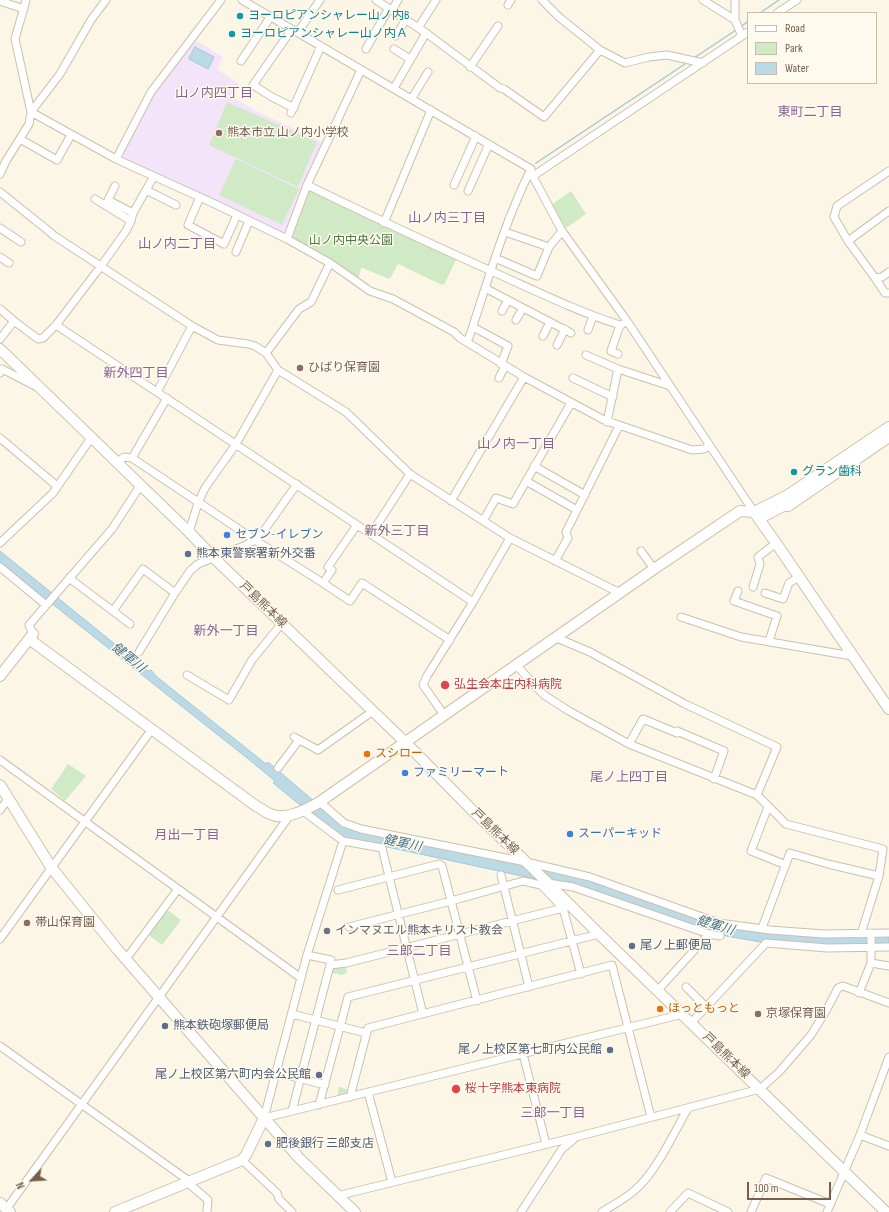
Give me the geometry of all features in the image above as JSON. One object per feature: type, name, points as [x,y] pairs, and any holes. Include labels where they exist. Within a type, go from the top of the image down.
[{"type":"street","points":[[0,174],[6,160],[29,124],[31,112],[15,39],[26,0]]},
{"type":"street","points":[[31,112],[60,74],[91,20],[106,0]]},
{"type":"street","points":[[116,159],[152,92],[221,0]]},
{"type":"street","points":[[242,0],[361,70],[412,98],[531,169],[531,174],[562,231],[624,323],[670,386],[709,446],[889,709]]},
{"type":"street","points":[[320,0],[253,85],[293,110],[321,46]]},
{"type":"street","points":[[376,0],[406,19],[470,67],[544,117],[600,50]]},
{"type":"street","points":[[366,49],[390,9],[398,0]]},
{"type":"street","points":[[418,28],[435,0]]},
{"type":"street","points":[[542,0],[600,50],[625,63],[648,57],[667,55],[703,63]]},
{"type":"street","points":[[467,342],[490,270],[515,202],[531,174],[703,63],[745,34],[734,20],[704,0]]},
{"type":"street","points":[[734,20],[735,0]]},
{"type":"street","points":[[779,12],[797,0]]},
{"type":"street","points":[[0,1],[24,9]]},
{"type":"street","points":[[241,61],[271,16]]},
{"type":"street","points":[[396,36],[406,19]]},
{"type":"street","points":[[470,67],[498,26]]},
{"type":"street","points":[[394,88],[426,33]]},
{"type":"street","points":[[394,49],[410,59]]},
{"type":"street","points":[[287,239],[307,185],[361,70]]},
{"type":"street","points":[[412,98],[428,72]]},
{"type":"street","points":[[384,223],[431,110]]},
{"type":"street","points":[[31,112],[116,159],[287,239],[330,263],[370,291],[394,299],[454,332],[460,338],[503,365],[570,403],[608,422],[692,450],[704,450],[709,446]]},
{"type":"street","points":[[20,139],[57,160],[71,135]]},
{"type":"street","points":[[454,184],[476,136]]},
{"type":"street","points":[[468,191],[489,144]]},
{"type":"street","points":[[888,295],[848,241],[834,217],[837,206],[889,171]]},
{"type":"street","points":[[0,309],[38,339],[44,338],[56,325],[101,266],[132,217],[154,176]]},
{"type":"street","points":[[307,185],[384,223],[593,316],[624,323]]},
{"type":"street","points":[[115,186],[108,200],[132,217]]},
{"type":"street","points":[[146,190],[176,205]]},
{"type":"street","points":[[0,192],[53,235],[192,326],[218,340],[248,344],[266,353],[278,370],[346,412],[410,474],[451,501],[510,538],[620,593]]},
{"type":"street","points":[[200,198],[188,225],[224,244],[237,215]]},
{"type":"street","points":[[95,199],[132,217]]},
{"type":"street","points":[[848,241],[889,211]]},
{"type":"street","points":[[236,252],[249,221]]},
{"type":"street","points":[[0,228],[21,242]]},
{"type":"street","points":[[495,258],[537,276],[549,247],[562,231]]},
{"type":"street","points":[[505,232],[549,247]]},
{"type":"street","points":[[0,257],[9,263]]},
{"type":"street","points":[[266,353],[299,309],[311,302],[330,263]]},
{"type":"street","points":[[875,278],[882,277],[889,272]]},
{"type":"street","points":[[485,288],[568,331],[557,345]]},
{"type":"street","points":[[502,311],[508,300]]},
{"type":"street","points":[[516,320],[523,308]]},
{"type":"street","points":[[588,330],[593,316]]},
{"type":"street","points":[[0,339],[14,320]]},
{"type":"street","points":[[542,336],[550,322]]},
{"type":"street","points":[[618,354],[611,351],[624,323]]},
{"type":"street","points":[[56,325],[473,602]]},
{"type":"street","points":[[157,392],[192,326]]},
{"type":"street","points":[[473,327],[508,346],[499,378]]},
{"type":"street","name":"戸島熊本線","points":[[0,349],[405,742],[472,810],[548,882],[567,907],[599,934],[692,1022],[886,1212]]},
{"type":"street","points":[[586,354],[618,369],[670,386]]},
{"type":"street","points":[[608,422],[618,369]]},
{"type":"street","points":[[0,373],[2,370],[40,389]]},
{"type":"street","points":[[188,532],[205,488],[236,444],[278,370]]},
{"type":"street","points":[[451,501],[524,377]]},
{"type":"street","points":[[573,378],[613,396]]},
{"type":"street","points":[[132,458],[167,398]]},
{"type":"street","points":[[483,521],[496,498],[513,504],[570,403]]},
{"type":"street","points":[[555,561],[568,538],[566,532],[619,426]]},
{"type":"street","points":[[754,512],[788,495],[889,427]]},
{"type":"street","points":[[769,533],[768,522],[794,501],[889,437]]},
{"type":"street","points":[[0,438],[57,486]]},
{"type":"street","points":[[0,543],[52,493],[91,438]]},
{"type":"street","points":[[116,463],[124,457],[132,458],[170,485],[199,502],[350,601],[362,583],[450,640]]},
{"type":"street","points":[[534,466],[585,495]]},
{"type":"street","points":[[371,534],[410,474]]},
{"type":"street","points":[[526,481],[577,510]]},
{"type":"street","points":[[139,652],[175,592],[190,571],[198,564],[255,540],[263,532],[297,484]]},
{"type":"street","points":[[0,676],[31,633],[47,605],[112,529],[140,486]]},
{"type":"street","points":[[31,633],[152,729],[269,814],[281,816],[304,810],[319,802],[740,511],[754,512],[764,516],[794,501]]},
{"type":"street","points":[[323,583],[332,570],[328,567],[357,525]]},
{"type":"street","points":[[444,715],[423,685],[510,538]]},
{"type":"street","points":[[753,587],[760,564],[758,557],[776,543]]},
{"type":"street","points":[[641,551],[654,569]]},
{"type":"street","points":[[0,567],[47,605]]},
{"type":"street","points":[[114,612],[143,569],[175,592]]},
{"type":"street","points":[[765,593],[783,599],[789,583],[799,577]]},
{"type":"street","points":[[69,578],[130,624]]},
{"type":"street","points":[[738,591],[734,601],[776,616],[769,641]]},
{"type":"street","points":[[681,618],[741,637],[852,656]]},
{"type":"street","points":[[187,675],[229,700],[252,660],[282,623]]},
{"type":"street","points":[[557,638],[590,652],[685,704],[777,747],[757,795]]},
{"type":"street","points":[[516,665],[544,695],[569,711],[629,744],[757,795],[786,824],[884,849],[879,876],[861,934]]},
{"type":"street","points":[[278,768],[297,738],[318,750],[373,712]]},
{"type":"street","points":[[629,744],[643,719],[724,751],[714,779]]},
{"type":"street","points":[[0,939],[152,729]]},
{"type":"street","points":[[0,760],[301,978]]},
{"type":"street","points":[[0,785],[51,867],[126,959],[299,1158],[354,1212]]},
{"type":"street","points":[[0,810],[8,798]]},
{"type":"street","points":[[319,802],[344,823],[361,829],[526,862],[590,877],[719,923],[824,934],[889,933]]},
{"type":"street","points":[[768,807],[751,851],[786,865]]},
{"type":"street","points":[[304,810],[343,841],[382,848],[424,1014]]},
{"type":"street","points":[[6,1208],[82,1105],[158,996],[290,814]]},
{"type":"street","points":[[115,1212],[242,1160],[246,1155],[264,1118],[307,955],[343,841]]},
{"type":"street","points":[[762,928],[790,853],[879,876]]},
{"type":"street","points":[[338,890],[439,864],[442,866],[477,1000]]},
{"type":"street","points":[[501,875],[529,987]]},
{"type":"street","points":[[349,927],[523,881],[541,885],[567,907],[572,941],[581,974]]},
{"type":"street","points":[[548,882],[573,887],[709,934],[720,936]]},
{"type":"street","points":[[126,959],[178,889]]},
{"type":"street","points":[[330,965],[567,907]]},
{"type":"street","points":[[859,992],[871,963],[871,933]]},
{"type":"street","points":[[319,1105],[348,997],[599,934]]},
{"type":"street","points":[[658,990],[709,934]]},
{"type":"street","points":[[692,1022],[766,943],[827,948],[889,947]]},
{"type":"street","points":[[292,1111],[331,960],[307,955]]},
{"type":"street","points":[[871,963],[889,966]]},
{"type":"street","points":[[350,1097],[368,1028],[612,965],[650,1117]]},
{"type":"street","points":[[337,1196],[576,1137],[760,1089],[779,1072],[811,1035],[828,1009],[838,988],[843,986],[889,1003]]},
{"type":"street","points":[[686,987],[706,1007]]},
{"type":"street","points":[[292,1014],[366,1033]]},
{"type":"street","points":[[264,1118],[682,1014]]},
{"type":"street","points":[[0,1046],[188,1182],[208,1200],[207,1212]]},
{"type":"street","points":[[523,1054],[546,1144]]},
{"type":"street","points":[[827,1212],[843,1171],[860,1135],[889,1057]]},
{"type":"street","points":[[276,1072],[325,1085]]},
{"type":"street","points":[[368,1092],[392,1182]]},
{"type":"street","points":[[602,1212],[621,1201],[637,1189],[653,1169],[688,1108]]},
{"type":"street","points":[[860,1135],[889,1146]]},
{"type":"street","points":[[521,1212],[562,1149],[576,1137]]},
{"type":"street","points":[[242,1160],[277,1193],[279,1199],[292,1212]]},
{"type":"street","points":[[751,1212],[766,1178],[830,1204]]},
{"type":"street","points":[[670,1212],[688,1193],[728,1212]]},
{"type":"shaded area","name":"熊本市立 山ノ内小学校","points":[[195,40],[223,57],[217,69],[239,84],[230,96],[258,112],[324,143],[287,233],[284,234],[122,158],[121,154],[154,94]]},
{"type":"green space","points":[[227,102],[317,142],[298,187],[209,145]]},
{"type":"green space","points":[[236,159],[299,189],[282,225],[219,195]]},
{"type":"green space","name":"山ノ内中央公園","points":[[311,191],[455,258],[456,260],[445,283],[442,285],[398,264],[389,279],[361,268],[358,281],[293,240],[291,237],[306,192]]},
{"type":"green space","points":[[571,191],[586,214],[566,228],[551,205]]},
{"type":"green space","points":[[68,764],[86,776],[65,801],[51,789]]},
{"type":"green space","points":[[166,909],[181,920],[162,945],[147,934]]},
{"type":"green space","points":[[345,964],[347,973],[341,975],[330,972],[332,969]]},
{"type":"green space","points":[[339,1087],[350,1090],[348,1094],[337,1098]]},
{"type":"water","points":[[195,47],[214,57],[208,69],[189,59]]},
{"type":"water","name":"健軍川","points":[[0,551],[148,671],[151,670],[157,677],[266,764],[268,762],[341,824],[568,873],[723,925],[889,935],[889,946],[828,946],[761,942],[726,936],[564,883],[531,878],[346,838],[309,812],[273,783],[275,781],[247,758],[12,572],[0,562]]},
{"type":"waterway","points":[[761,12],[779,0]]},
{"type":"waterway","points":[[741,27],[747,22]]},
{"type":"waterway","points":[[694,58],[736,30]]},
{"type":"waterway","points":[[536,163],[688,62]]},
{"type":"place","name":"ヨーロピアンシャレー山ノ内B","points":[[240,16]]},
{"type":"place","name":"ヨーロピアンシャレー山ノ内Ａ","points":[[232,34]]},
{"type":"place","name":"熊本市立 山ノ内小学校","points":[[219,133]]},
{"type":"place","name":"ひばり保育園","points":[[300,368]]},
{"type":"place","name":"グラン歯科","points":[[794,472]]},
{"type":"place","name":"セブン-イレブン","points":[[227,535]]},
{"type":"place","name":"熊本東警察署新外交番","points":[[188,554]]},
{"type":"place","name":"弘生会本庄内科病院","points":[[445,685]]},
{"type":"place","name":"スシロー","points":[[367,754]]},
{"type":"place","name":"ファミリーマート","points":[[405,773]]},
{"type":"place","name":"スーパーキッド","points":[[570,834]]},
{"type":"place","name":"帯山保育園","points":[[27,923]]},
{"type":"place","name":"インマヌエル熊本キリスト教会","points":[[327,931]]},
{"type":"place","name":"尾ノ上郵便局","points":[[632,946]]},
{"type":"place","name":"ほっともっと","points":[[660,1009]]},
{"type":"place","name":"京塚保育園","points":[[758,1014]]},
{"type":"place","name":"熊本鉄砲塚郵便局","points":[[165,1026]]},
{"type":"place","name":"尾ノ上校区第七町内公民館","points":[[610,1050]]},
{"type":"place","name":"尾ノ上校区第六町内会公民館","points":[[319,1075]]},
{"type":"place","name":"桜十字熊本東病院","points":[[456,1089]]},
{"type":"place","name":"肥後銀行 三郎支店","points":[[268,1144]]},
{"type":"district","name":"山ノ内四丁目","points":[[214,94]]},
{"type":"district","name":"東町二丁目","points":[[810,113]]},
{"type":"district","name":"山ノ内三丁目","points":[[447,219]]},
{"type":"district","name":"山ノ内二丁目","points":[[177,245]]},
{"type":"district","name":"新外四丁目","points":[[136,374]]},
{"type":"district","name":"山ノ内一丁目","points":[[516,445]]},
{"type":"district","name":"新外三丁目","points":[[397,532]]},
{"type":"district","name":"新外一丁目","points":[[226,632]]},
{"type":"district","name":"尾ノ上四丁目","points":[[629,778]]},
{"type":"district","name":"月出一丁目","points":[[187,836]]},
{"type":"district","name":"三郎二丁目","points":[[419,952]]},
{"type":"district","name":"三郎一丁目","points":[[553,1114]]}]
